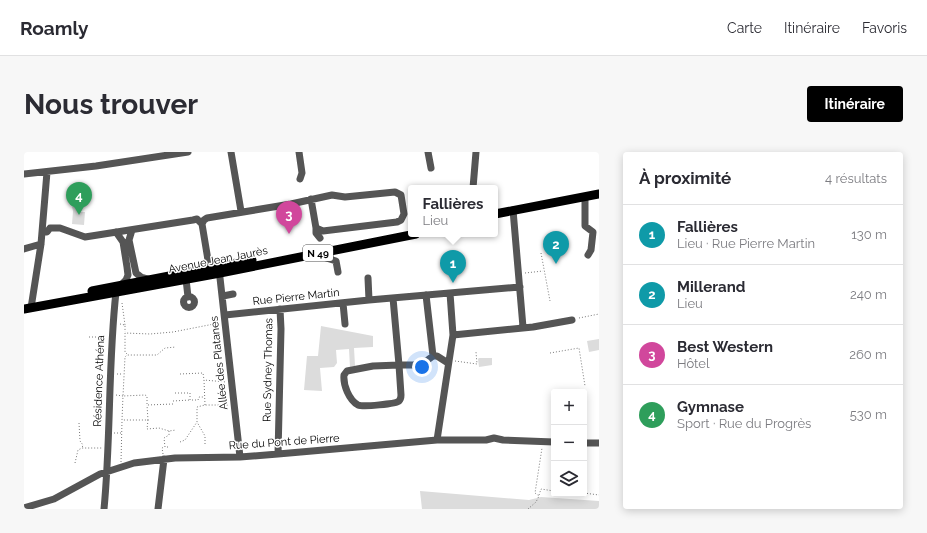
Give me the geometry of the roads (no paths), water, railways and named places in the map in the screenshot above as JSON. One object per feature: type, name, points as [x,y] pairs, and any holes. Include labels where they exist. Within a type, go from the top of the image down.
[{"type":"main road","points":[[585,200],[599,194]]},
{"type":"main road","points":[[498,217],[585,200],[599,200]]},
{"type":"main road","points":[[498,214],[513,213]]},
{"type":"main road","name":"Avenue Jean Jaurès","points":[[220,269],[408,231]]},
{"type":"main road","name":"Avenue Jean Jaurès","points":[[28,306],[148,279],[209,271],[408,236]]},
{"type":"main road","name":"Avenue Jean Jaurès","points":[[28,306],[186,279],[209,271]]},
{"type":"street","points":[[24,174],[96,166],[188,152]]},
{"type":"street","points":[[231,152],[241,211]]},
{"type":"street","points":[[300,180],[302,173],[301,152]]},
{"type":"street","points":[[428,152],[431,168]]},
{"type":"street","points":[[473,185],[476,152]]},
{"type":"street","points":[[28,306],[41,244],[47,172]]},
{"type":"street","points":[[202,224],[207,218],[332,195],[345,197],[395,192],[401,195],[404,214],[401,220],[397,222],[325,231],[316,228]]},
{"type":"street","points":[[311,199],[316,233],[320,238]]},
{"type":"street","points":[[585,200],[585,226],[593,232],[591,250],[588,255]]},
{"type":"street","points":[[513,213],[522,327]]},
{"type":"street","points":[[42,232],[47,232],[50,228],[60,228],[85,237],[197,219],[202,224],[209,271]]},
{"type":"street","points":[[132,230],[129,240],[136,273],[141,277],[148,279]]},
{"type":"street","points":[[116,232],[123,242],[128,271],[126,280],[122,284]]},
{"type":"street","points":[[24,249],[41,244]]},
{"type":"street","points":[[322,252],[323,257],[336,261],[338,272]]},
{"type":"street","name":"Allée des Platanes","points":[[220,269],[240,457]]},
{"type":"street","points":[[368,278],[369,300]]},
{"type":"street","points":[[186,279],[188,297]]},
{"type":"street","name":"Rue Pierre Martin","points":[[225,318],[280,309],[520,287]]},
{"type":"street","name":"Résidence Athéna","points":[[104,509],[107,471],[112,324],[116,292]]},
{"type":"street","points":[[437,440],[453,335],[450,293]]},
{"type":"street","points":[[223,296],[233,294]]},
{"type":"street","points":[[426,295],[433,356]]},
{"type":"street","points":[[393,298],[399,365],[401,399],[393,403],[361,406],[358,404],[345,389],[344,374],[347,371],[373,366],[399,365],[418,365],[433,356],[437,356],[449,362]]},
{"type":"street","points":[[343,303],[345,324]]},
{"type":"street","name":"Rue Sydney Thomas","points":[[278,454],[282,329],[280,309]]},
{"type":"street","points":[[453,335],[542,326],[572,320]]},
{"type":"street","name":"Rue du Pont de Pierre","points":[[24,508],[54,499],[93,477],[107,471],[134,463],[164,459],[240,457],[437,440],[486,440],[494,438],[503,440],[551,442]]},
{"type":"street","points":[[587,443],[599,443]]},
{"type":"street","points":[[158,509],[164,459]]},
{"type":"place","name":"Gymnase","points":[[79,215]]},
{"type":"place","name":"Best Western","points":[[289,234]]},
{"type":"place","name":"Millerand","points":[[556,264]]},
{"type":"place","name":"Fallières","points":[[453,283]]}]
